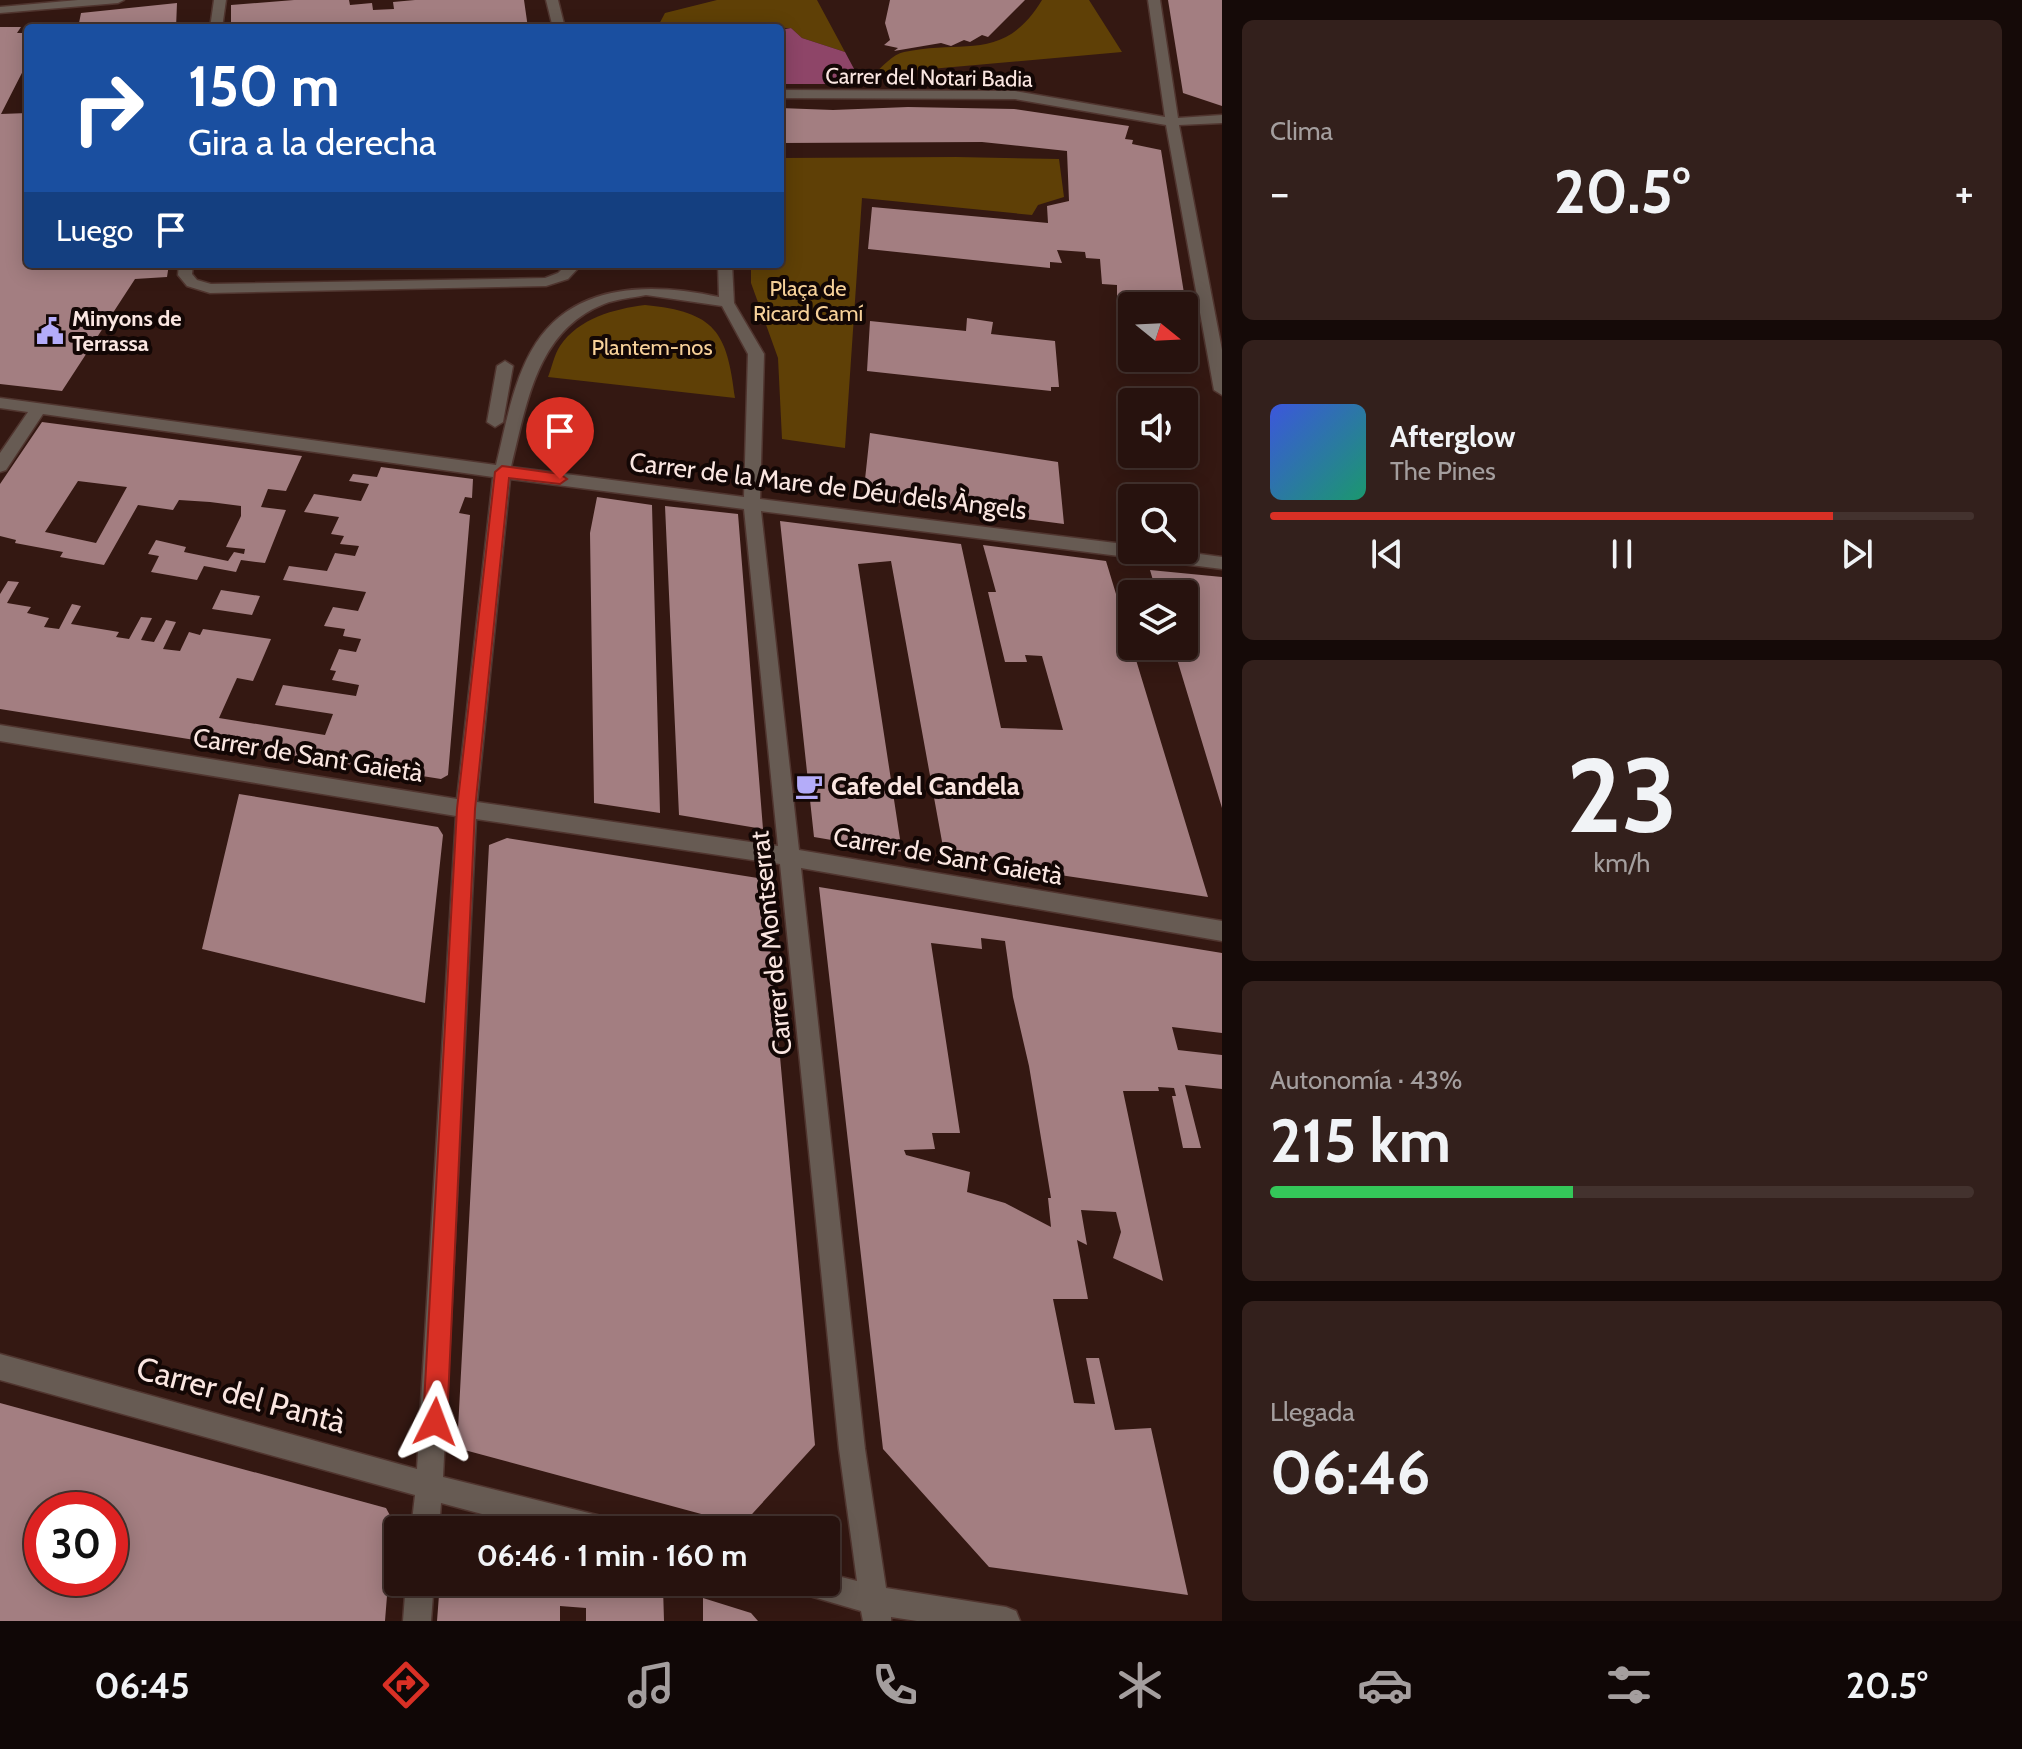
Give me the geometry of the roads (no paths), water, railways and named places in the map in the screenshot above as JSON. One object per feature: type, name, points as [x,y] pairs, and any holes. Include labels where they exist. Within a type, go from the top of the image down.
[{"type":"street","points":[[0,10],[118,0]]},
{"type":"street","points":[[217,24],[220,0]]},
{"type":"street","points":[[552,0],[558,24]]},
{"type":"street","points":[[1154,0],[1172,122],[1222,390]]},
{"type":"street","name":"Carrer del Notari Badia","points":[[784,94],[1015,95],[1172,122],[1222,119]]},
{"type":"street","points":[[186,268],[185,275],[192,283],[210,289],[546,282],[563,276],[571,268]]},
{"type":"street","name":"Carrer de Montserrat","points":[[725,268],[727,303],[756,354],[752,502],[852,1449],[876,1611]]},
{"type":"street","points":[[426,1516],[435,1422],[466,809],[502,472],[525,383],[542,345],[568,316],[602,299],[646,291],[690,295],[727,303]]},
{"type":"street","points":[[495,422],[505,366]]},
{"type":"street","name":"Carrer de la Mare de Déu dels Àngels","points":[[0,403],[502,472],[1222,563]]},
{"type":"street","points":[[0,466],[39,408]]},
{"type":"street","name":"Carrer de Sant Gaietà","points":[[0,733],[466,809],[790,857],[1222,931]]},
{"type":"street","name":"Carrer del Pantà","points":[[0,1367],[476,1501],[541,1516]]},
{"type":"street","points":[[417,1621],[419,1596]]},
{"type":"street","points":[[840,1596],[876,1611],[1006,1621]]},
{"type":"place","name":"Minyons de Terrassa","points":[[50,331]]},
{"type":"place","name":"Cafe del Candela","points":[[809,786]]},
{"type":"park label","name":"Plaça de Ricard Camí","points":[[808,300]]},
{"type":"park label","name":"Plantem-nos","points":[[652,347]]}]
